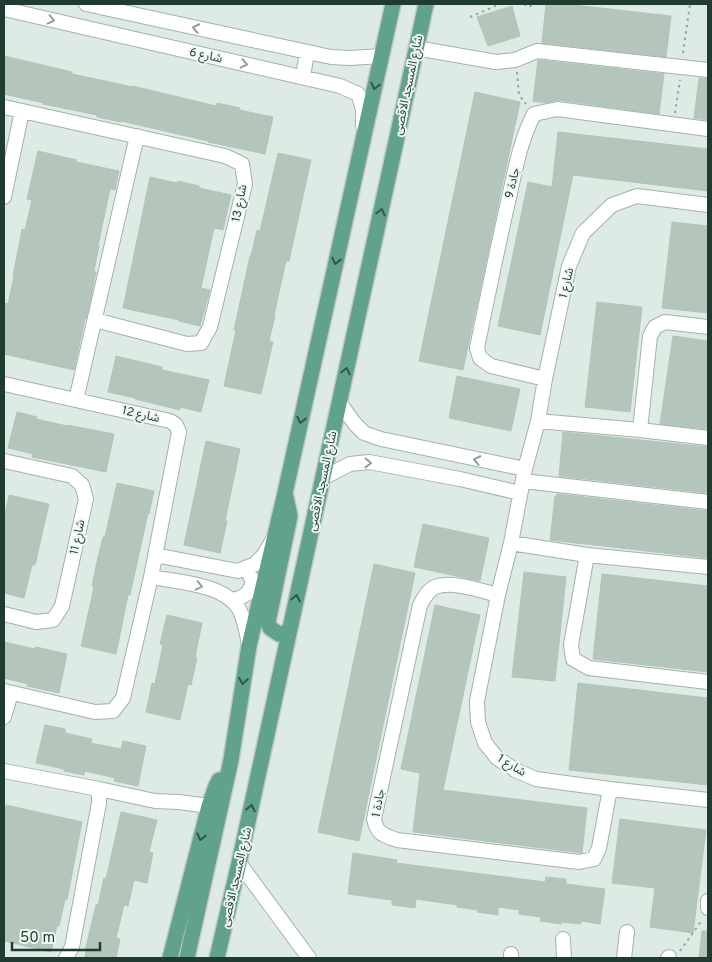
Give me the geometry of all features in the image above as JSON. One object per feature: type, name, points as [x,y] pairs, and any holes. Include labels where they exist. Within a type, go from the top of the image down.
[{"type":"main road","points":[[187,958],[230,760],[249,646],[285,493],[393,4]]},
{"type":"main road","points":[[415,4],[418,42]]},
{"type":"main road","name":"شارع المسجد الاقصى","points":[[217,958],[426,4]]},
{"type":"main road","points":[[285,493],[290,516],[268,622],[270,628],[279,634],[285,633],[290,628]]},
{"type":"main road","points":[[170,958],[209,806],[216,786],[230,760]]},
{"type":"main road","points":[[224,958],[226,919]]},
{"type":"street","name":"شارع 6","points":[[86,4],[331,57],[381,56]]},
{"type":"street","name":"شارع 6","points":[[4,9],[340,86],[358,94],[363,109],[362,143]]},
{"type":"street","points":[[418,42],[496,62],[515,60],[537,51],[708,70]]},
{"type":"street","points":[[303,77],[308,52]]},
{"type":"street","name":"شارع 13","points":[[4,107],[225,156],[242,164],[245,184],[210,327],[201,342],[187,344],[94,320]]},
{"type":"street","points":[[534,114],[557,109],[708,129]]},
{"type":"street","points":[[4,197],[22,111]]},
{"type":"street","name":"جادة 9","points":[[534,114],[520,147],[477,348],[480,358],[491,366],[546,379]]},
{"type":"street","points":[[76,400],[138,136]]},
{"type":"street","name":"شارع 1","points":[[708,205],[637,196],[612,205],[583,233],[569,266],[538,421],[522,481],[511,543],[476,701],[478,722],[485,743],[497,758],[515,770],[536,779],[708,800]]},
{"type":"street","points":[[640,430],[650,336],[655,327],[665,322],[708,327]]},
{"type":"street","name":"شارع 12","points":[[4,384],[170,421],[176,425],[179,432],[151,578],[123,698],[113,711],[95,712],[7,692]]},
{"type":"street","points":[[339,402],[364,433],[522,481]]},
{"type":"street","points":[[538,421],[708,438]]},
{"type":"street","name":"شارع 11","points":[[4,461],[72,476],[82,485],[86,499],[62,606],[53,620],[36,622],[4,614]]},
{"type":"street","points":[[323,478],[350,464],[369,462],[460,479],[522,481],[708,502]]},
{"type":"street","points":[[155,555],[238,571],[254,564],[263,556],[274,539]]},
{"type":"street","points":[[511,543],[587,555],[708,567]]},
{"type":"street","points":[[587,555],[571,645],[573,659],[589,668],[708,682]]},
{"type":"street","points":[[232,600],[243,598],[250,590],[252,580],[246,568]]},
{"type":"street","points":[[151,578],[203,586],[225,595],[240,610],[249,646]]},
{"type":"street","name":"جادة 1","points":[[498,596],[450,584],[436,587],[426,594],[420,605],[374,819],[376,830],[384,836],[397,840],[580,862],[594,859],[599,848],[610,789]]},
{"type":"street","points":[[4,717],[7,692]]},
{"type":"street","points":[[4,771],[155,801],[209,806]]},
{"type":"street","points":[[66,958],[72,947],[99,803],[99,789]]},
{"type":"street","points":[[239,863],[309,958]]},
{"type":"street","points":[[705,914],[708,900]]},
{"type":"street","points":[[624,958],[627,932]]},
{"type":"street","points":[[563,939],[564,958]]},
{"type":"path","points":[[470,17],[500,4]]},
{"type":"path","points":[[524,4],[529,7],[534,4]]},
{"type":"path","points":[[515,60],[519,95],[534,114]]},
{"type":"path","points":[[672,955],[705,914]]},
{"type":"building","points":[[546,4],[565,4],[671,16],[666,57],[542,43]]},
{"type":"building","points":[[512,6],[520,36],[488,46],[477,17]]},
{"type":"building","points":[[4,56],[72,72],[72,74],[133,86],[216,106],[217,103],[273,117],[265,154],[97,117],[97,115],[4,94]]},
{"type":"building","points":[[538,60],[664,74],[659,114],[558,100],[545,103],[533,101]]},
{"type":"building","points":[[699,78],[708,79],[708,120],[694,118]]},
{"type":"building","points":[[475,92],[520,102],[463,370],[419,361]]},
{"type":"building","points":[[558,132],[708,149],[708,191],[573,175],[540,335],[498,326],[528,182],[552,187]]},
{"type":"building","points":[[38,151],[77,160],[76,162],[119,171],[115,190],[110,189],[98,246],[94,271],[96,272],[74,370],[4,354],[5,303],[8,304],[22,229],[25,230],[32,200],[27,199]]},
{"type":"building","points":[[278,153],[311,160],[289,261],[286,261],[274,315],[269,341],[273,342],[261,394],[224,386],[250,256],[257,230],[260,231]]},
{"type":"building","points":[[150,177],[177,183],[178,181],[231,195],[223,230],[214,228],[201,288],[210,290],[200,326],[123,308]]},
{"type":"building","points":[[672,222],[708,226],[708,313],[662,308]]},
{"type":"building","points":[[597,302],[642,307],[630,412],[585,407]]},
{"type":"building","points":[[673,336],[708,341],[708,429],[660,424]]},
{"type":"building","points":[[116,356],[162,367],[162,370],[209,380],[201,412],[180,407],[180,410],[108,392]]},
{"type":"building","points":[[457,376],[520,389],[511,431],[449,418]]},
{"type":"building","points":[[17,412],[37,417],[36,419],[114,434],[106,472],[32,457],[33,454],[8,448]]},
{"type":"building","points":[[563,432],[708,447],[708,493],[559,476]]},
{"type":"building","points":[[206,441],[240,449],[220,553],[184,545]]},
{"type":"building","points":[[117,483],[154,491],[130,595],[128,595],[116,654],[81,646],[94,587],[92,586],[98,557],[103,537],[105,537]]},
{"type":"building","points":[[557,494],[708,511],[708,558],[550,540],[555,496]]},
{"type":"building","points":[[9,495],[49,504],[35,565],[32,565],[24,598],[4,593],[4,519]]},
{"type":"building","points":[[423,524],[489,538],[480,581],[414,567]]},
{"type":"building","points":[[374,564],[415,573],[359,841],[318,832]]},
{"type":"building","points":[[524,572],[566,577],[555,681],[512,677]]},
{"type":"building","points":[[602,574],[708,586],[708,672],[593,659]]},
{"type":"building","points":[[435,605],[480,615],[443,790],[587,808],[582,853],[413,832],[420,773],[401,769]]},
{"type":"building","points":[[167,615],[202,623],[191,685],[188,684],[180,720],[146,712],[152,683],[155,684],[163,645],[160,644]]},
{"type":"building","points":[[4,642],[67,654],[59,693],[27,686],[28,684],[4,678]]},
{"type":"building","points":[[578,683],[708,698],[708,785],[569,770]]},
{"type":"building","points":[[45,725],[65,729],[65,733],[92,739],[91,743],[121,749],[123,741],[146,746],[138,786],[114,781],[115,778],[85,771],[84,775],[36,763]]},
{"type":"building","points":[[6,805],[82,822],[67,900],[65,899],[51,952],[4,941],[4,815]]},
{"type":"building","points":[[121,812],[157,820],[149,852],[153,853],[147,883],[134,880],[128,906],[124,905],[116,938],[120,939],[116,958],[85,958],[96,905],[98,905],[104,878],[106,879]]},
{"type":"building","points":[[620,819],[706,830],[693,933],[650,927],[655,888],[612,883]]},
{"type":"building","points":[[353,853],[397,860],[396,863],[545,882],[546,877],[566,879],[566,884],[605,889],[600,924],[581,921],[581,924],[561,922],[561,924],[540,921],[541,917],[519,914],[519,910],[498,907],[498,915],[477,912],[478,910],[457,907],[457,905],[416,899],[415,908],[392,905],[392,900],[348,894]]},
{"type":"building","points":[[702,931],[708,931],[708,958],[699,958]]}]
